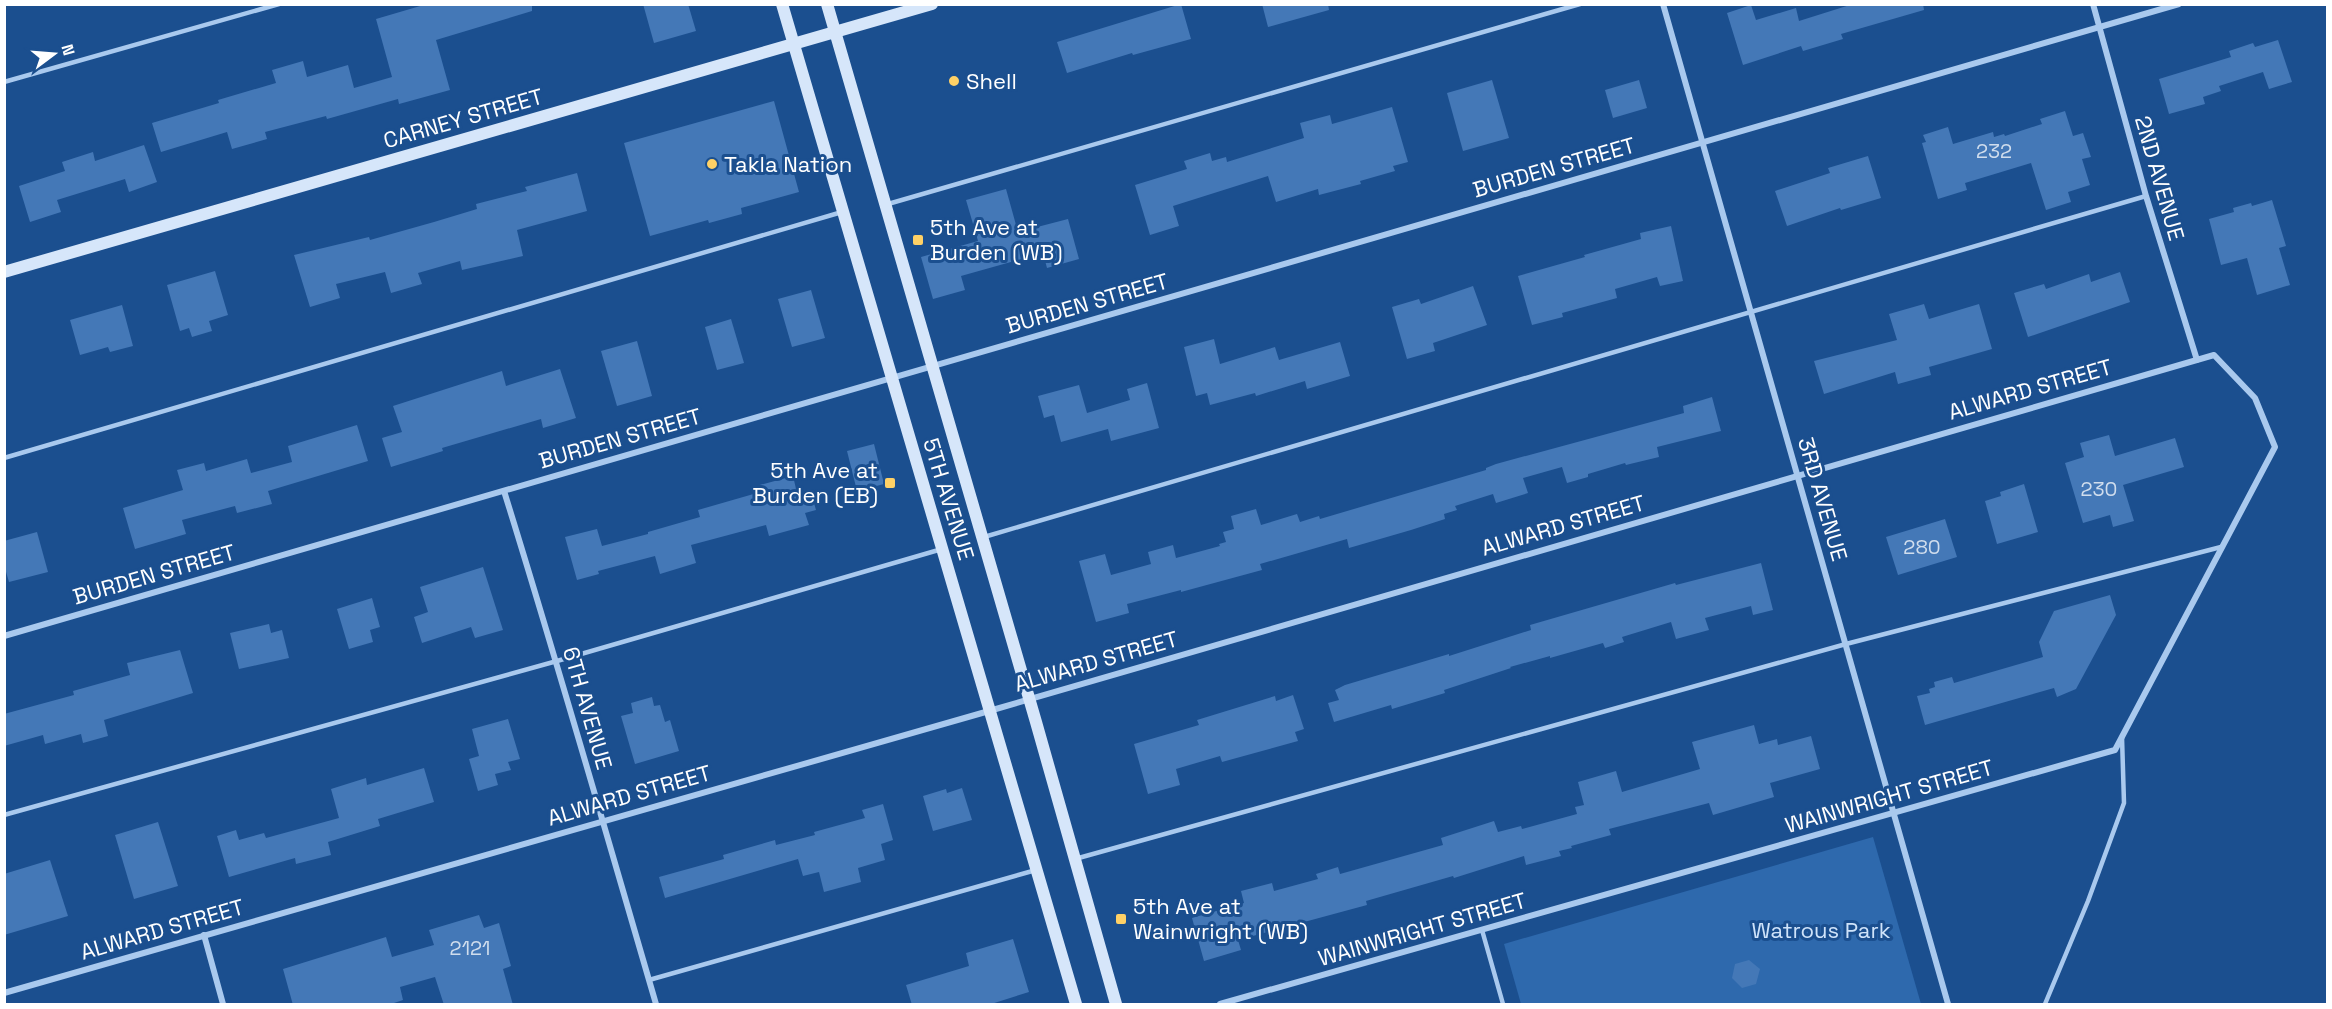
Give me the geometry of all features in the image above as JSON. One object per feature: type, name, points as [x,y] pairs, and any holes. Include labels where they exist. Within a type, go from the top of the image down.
[{"type":"main road","name":"5TH AVENUE","points":[[782,4],[1076,1005]]},
{"type":"main road","name":"5TH AVENUE","points":[[827,4],[1116,1005]]},
{"type":"main road","name":"CARNEY STREET","points":[[4,272],[932,4]]},
{"type":"street","name":"3RD AVENUE","points":[[1663,4],[1948,1005]]},
{"type":"street","name":"2ND AVENUE","points":[[2093,4],[2146,196],[2197,360]]},
{"type":"street","name":"BURDEN STREET","points":[[4,636],[2180,4]]},
{"type":"street","name":"WAINWRIGHT STREET","points":[[1220,1005],[2115,750],[2275,447],[2255,398],[2214,355],[2197,360]]},
{"type":"street","name":"ALWARD STREET","points":[[4,993],[989,711],[2197,360]]},
{"type":"street","name":"6TH AVENUE","points":[[504,491],[557,661],[657,1005]]},
{"type":"street","points":[[204,935],[223,1005]]},
{"type":"lane","points":[[4,82],[279,4]]},
{"type":"lane","points":[[885,205],[1580,4]]},
{"type":"lane","points":[[981,537],[2146,196]]},
{"type":"lane","points":[[4,458],[843,212]]},
{"type":"lane","points":[[1074,860],[1846,644],[2222,547]]},
{"type":"lane","points":[[4,815],[557,661],[942,549]]},
{"type":"lane","points":[[2045,1005],[2088,901],[2124,803],[2122,736]]},
{"type":"lane","points":[[649,980],[1036,870]]},
{"type":"lane","points":[[1482,930],[1503,1005]]},
{"type":"green space","name":"Watrous Park","points":[[1873,837],[1921,1004],[1521,1004],[1504,944]]},
{"type":"building","points":[[427,4],[532,4],[532,11],[436,40],[450,90],[399,104],[398,99],[327,119],[326,116],[265,132],[267,139],[232,149],[227,132],[161,152],[152,123],[276,83],[272,70],[303,61],[307,77],[348,65],[354,88],[392,77],[376,19]]},
{"type":"building","points":[[643,4],[688,4],[696,31],[654,43]]},
{"type":"building","points":[[1181,4],[1191,39],[1133,55],[1132,53],[1067,73],[1057,42]]},
{"type":"building","points":[[1262,4],[1328,4],[1329,10],[1268,27]]},
{"type":"building","points":[[1853,4],[1923,4],[1924,10],[1841,34],[1843,39],[1803,51],[1801,46],[1743,65],[1727,13],[1751,5],[1756,20],[1796,8],[1799,21]]},
{"type":"building","points":[[2278,40],[2292,82],[2269,89],[2263,72],[2219,86],[2221,91],[2203,97],[2205,104],[2169,114],[2159,79],[2231,57],[2229,51],[2253,43],[2255,47]]},
{"type":"building","points":[[1492,80],[1509,138],[1463,151],[1447,93]]},
{"type":"building","points":[[1639,80],[1647,108],[1613,118],[1605,90]]},
{"type":"building","points":[[774,101],[799,192],[741,208],[742,214],[709,223],[708,220],[650,236],[624,143]]},
{"type":"building","points":[[1392,107],[1408,162],[1393,166],[1395,171],[1360,181],[1361,184],[1319,195],[1318,189],[1276,202],[1268,176],[1173,206],[1179,226],[1150,235],[1135,185],[1187,169],[1184,161],[1210,153],[1212,161],[1226,157],[1227,162],[1304,138],[1300,123],[1330,115],[1332,124]]},
{"type":"building","points":[[2065,111],[2073,136],[2083,133],[2091,157],[2082,159],[2090,185],[2068,192],[2071,202],[2046,210],[2031,163],[1965,183],[1967,190],[1938,199],[1922,143],[1926,142],[1923,135],[1948,127],[1953,144],[1993,132],[1994,137],[2004,134],[2005,136],[2042,124],[2040,119]]},
{"type":"building","points":[[144,145],[157,182],[129,192],[125,179],[57,200],[61,212],[30,222],[19,186],[65,171],[62,162],[93,152],[95,161]]},
{"type":"building","points":[[1868,156],[1881,198],[1841,210],[1840,208],[1787,226],[1775,191],[1830,173],[1828,168]]},
{"type":"building","points":[[577,173],[587,211],[517,230],[523,256],[462,270],[460,261],[418,273],[422,284],[391,293],[385,272],[336,284],[340,298],[310,307],[294,255],[369,237],[370,240],[434,222],[477,209],[476,204],[527,191],[525,187]]},
{"type":"building","points":[[1006,189],[1018,232],[1068,219],[1079,259],[1047,268],[1043,253],[961,276],[965,290],[933,299],[921,257],[978,241],[966,200]]},
{"type":"building","points":[[2272,200],[2286,246],[2279,248],[2290,285],[2257,295],[2247,258],[2221,265],[2209,219],[2234,212],[2233,208],[2251,203],[2252,206]]},
{"type":"building","points":[[1671,226],[1683,281],[1660,286],[1657,277],[1615,289],[1617,298],[1562,313],[1563,317],[1532,325],[1518,276],[1641,239],[1640,233]]},
{"type":"building","points":[[215,271],[228,315],[209,321],[212,331],[192,337],[189,328],[180,331],[167,285]]},
{"type":"building","points":[[2120,272],[2130,302],[2028,337],[2014,293],[2044,284],[2046,289],[2089,274],[2091,282]]},
{"type":"building","points":[[1473,286],[1487,325],[1433,343],[1435,351],[1407,359],[1392,307],[1419,299],[1421,304]]},
{"type":"building","points":[[811,290],[825,338],[792,347],[778,299]]},
{"type":"building","points":[[1924,304],[1929,319],[1979,304],[1992,349],[1929,367],[1931,375],[1898,384],[1895,372],[1824,394],[1814,361],[1897,340],[1889,314]]},
{"type":"building","points":[[122,305],[133,346],[110,352],[108,347],[80,355],[70,320]]},
{"type":"building","points":[[731,319],[744,363],[717,370],[705,327]]},
{"type":"building","points":[[1214,339],[1220,364],[1275,347],[1279,360],[1340,342],[1350,376],[1307,389],[1305,381],[1256,396],[1255,393],[1210,405],[1207,393],[1196,396],[1184,347]]},
{"type":"building","points":[[637,341],[652,396],[617,406],[601,351]]},
{"type":"building","points":[[560,369],[576,418],[543,428],[541,419],[442,448],[443,451],[391,467],[382,438],[402,432],[393,406],[502,371],[506,386]]},
{"type":"building","points":[[1147,383],[1159,428],[1111,441],[1108,429],[1061,442],[1054,415],[1044,418],[1038,396],[1079,385],[1087,413],[1130,400],[1127,389]]},
{"type":"building","points":[[1712,397],[1721,431],[1657,447],[1659,457],[1626,465],[1625,463],[1567,483],[1562,467],[1523,478],[1528,493],[1496,503],[1493,494],[1455,506],[1457,510],[1444,514],[1445,519],[1411,530],[1349,548],[1347,539],[1260,564],[1262,570],[1127,604],[1129,613],[1096,622],[1079,561],[1105,554],[1111,575],[1151,564],[1148,552],[1173,545],[1176,558],[1220,546],[1219,544],[1226,542],[1223,532],[1234,529],[1231,516],[1256,509],[1261,525],[1297,514],[1300,522],[1319,516],[1320,519],[1486,470],[1496,464],[1684,413],[1683,406]]},
{"type":"building","points":[[357,425],[368,461],[268,491],[272,504],[237,513],[235,506],[182,520],[186,534],[135,549],[123,508],[183,490],[177,470],[204,463],[206,471],[247,459],[251,473],[292,462],[288,446]]},
{"type":"building","points":[[2109,435],[2115,456],[2175,438],[2184,467],[2123,485],[2134,521],[2113,527],[2110,515],[2083,523],[2065,463],[2084,457],[2080,443]]},
{"type":"building","points":[[874,444],[884,484],[857,491],[847,451]]},
{"type":"building","points":[[793,476],[797,493],[810,489],[816,510],[805,513],[809,525],[769,536],[766,525],[691,545],[696,563],[660,574],[655,556],[598,571],[599,574],[577,580],[565,537],[597,529],[602,546],[648,534],[648,532],[700,517],[698,510],[757,493],[756,486]]},
{"type":"building","points":[[2024,484],[2038,532],[1997,544],[1985,501],[2001,496],[2000,492]]},
{"type":"building","points":[[1945,519],[1957,557],[1898,575],[1886,537]]},
{"type":"building","points":[[37,532],[48,572],[9,582],[4,565],[4,541]]},
{"type":"building","points":[[1761,563],[1773,610],[1753,615],[1751,606],[1705,618],[1709,630],[1676,639],[1671,622],[1622,637],[1624,642],[1605,648],[1603,643],[1550,658],[1550,656],[1444,690],[1445,693],[1392,709],[1391,705],[1334,722],[1328,703],[1339,700],[1335,690],[1345,685],[1531,630],[1530,625],[1675,583],[1676,585]]},
{"type":"building","points":[[483,567],[503,630],[475,638],[471,627],[422,643],[414,617],[428,612],[420,587]]},
{"type":"building","points":[[2110,595],[2116,615],[2076,689],[2057,697],[2054,688],[1925,725],[1917,696],[1930,693],[1929,689],[1935,687],[1934,682],[1952,677],[1954,683],[2043,657],[2039,642],[2054,611]]},
{"type":"building","points":[[372,598],[380,627],[370,630],[373,642],[349,649],[337,609]]},
{"type":"building","points":[[269,624],[271,633],[282,630],[289,658],[239,669],[230,633]]},
{"type":"building","points":[[180,650],[193,693],[104,720],[108,736],[83,743],[81,734],[45,744],[43,735],[4,746],[4,714],[74,695],[73,691],[130,675],[127,663]]},
{"type":"building","points":[[1293,695],[1304,729],[1295,732],[1298,741],[1222,762],[1220,756],[1176,769],[1180,785],[1148,794],[1134,744],[1199,725],[1197,720],[1275,696],[1276,701]]},
{"type":"building","points":[[652,697],[654,706],[660,705],[665,722],[670,720],[679,751],[635,764],[621,716],[633,713],[631,703]]},
{"type":"building","points":[[508,719],[520,759],[508,762],[511,770],[495,774],[498,785],[478,791],[469,759],[479,756],[472,729]]},
{"type":"building","points":[[1754,725],[1759,744],[1777,739],[1778,745],[1811,736],[1820,769],[1770,783],[1774,797],[1713,815],[1709,803],[1609,829],[1611,835],[1559,851],[1561,856],[1526,865],[1524,856],[1454,878],[1453,876],[1366,901],[1367,905],[1238,940],[1241,950],[1204,961],[1192,918],[1244,903],[1241,891],[1272,883],[1274,891],[1318,879],[1316,874],[1338,867],[1340,874],[1443,845],[1441,838],[1494,821],[1498,832],[1521,826],[1522,829],[1577,814],[1575,807],[1584,805],[1578,782],[1616,771],[1622,792],[1700,769],[1692,742]]},
{"type":"building","points":[[424,768],[434,802],[378,819],[380,826],[328,842],[331,855],[296,864],[295,858],[229,877],[217,836],[236,830],[239,840],[264,833],[266,838],[339,818],[331,789],[366,778],[367,785]]},
{"type":"building","points":[[962,788],[972,820],[933,831],[923,796],[946,789],[947,793]]},
{"type":"building","points":[[883,804],[893,840],[881,844],[885,860],[858,868],[861,882],[824,892],[819,872],[803,876],[798,859],[665,898],[659,877],[724,859],[723,855],[775,840],[776,845],[815,835],[814,832],[865,818],[862,810]]},
{"type":"building","points":[[158,822],[178,886],[134,899],[115,835]]},
{"type":"building","points":[[50,860],[68,916],[4,935],[4,874]]},
{"type":"building","points":[[479,915],[484,928],[499,923],[511,966],[503,969],[513,1005],[444,1005],[435,977],[400,987],[403,1000],[388,1005],[293,1005],[283,969],[386,937],[392,957],[434,945],[429,930]]},
{"type":"building","points":[[1013,939],[1029,992],[988,1005],[912,1005],[906,985],[969,966],[966,953]]},
{"type":"building","points":[[1749,960],[1760,969],[1756,984],[1742,988],[1732,978],[1735,964]]},
{"type":"place","name":"Shell","points":[[954,81]]},
{"type":"place","name":"Takla Nation","points":[[712,164]]},
{"type":"place","name":"5th Ave at Burden (WB)","points":[[918,240]]},
{"type":"place","name":"5th Ave at Burden (EB)","points":[[890,483]]},
{"type":"place","name":"5th Ave at Wainwright (WB)","points":[[1121,919]]}]
